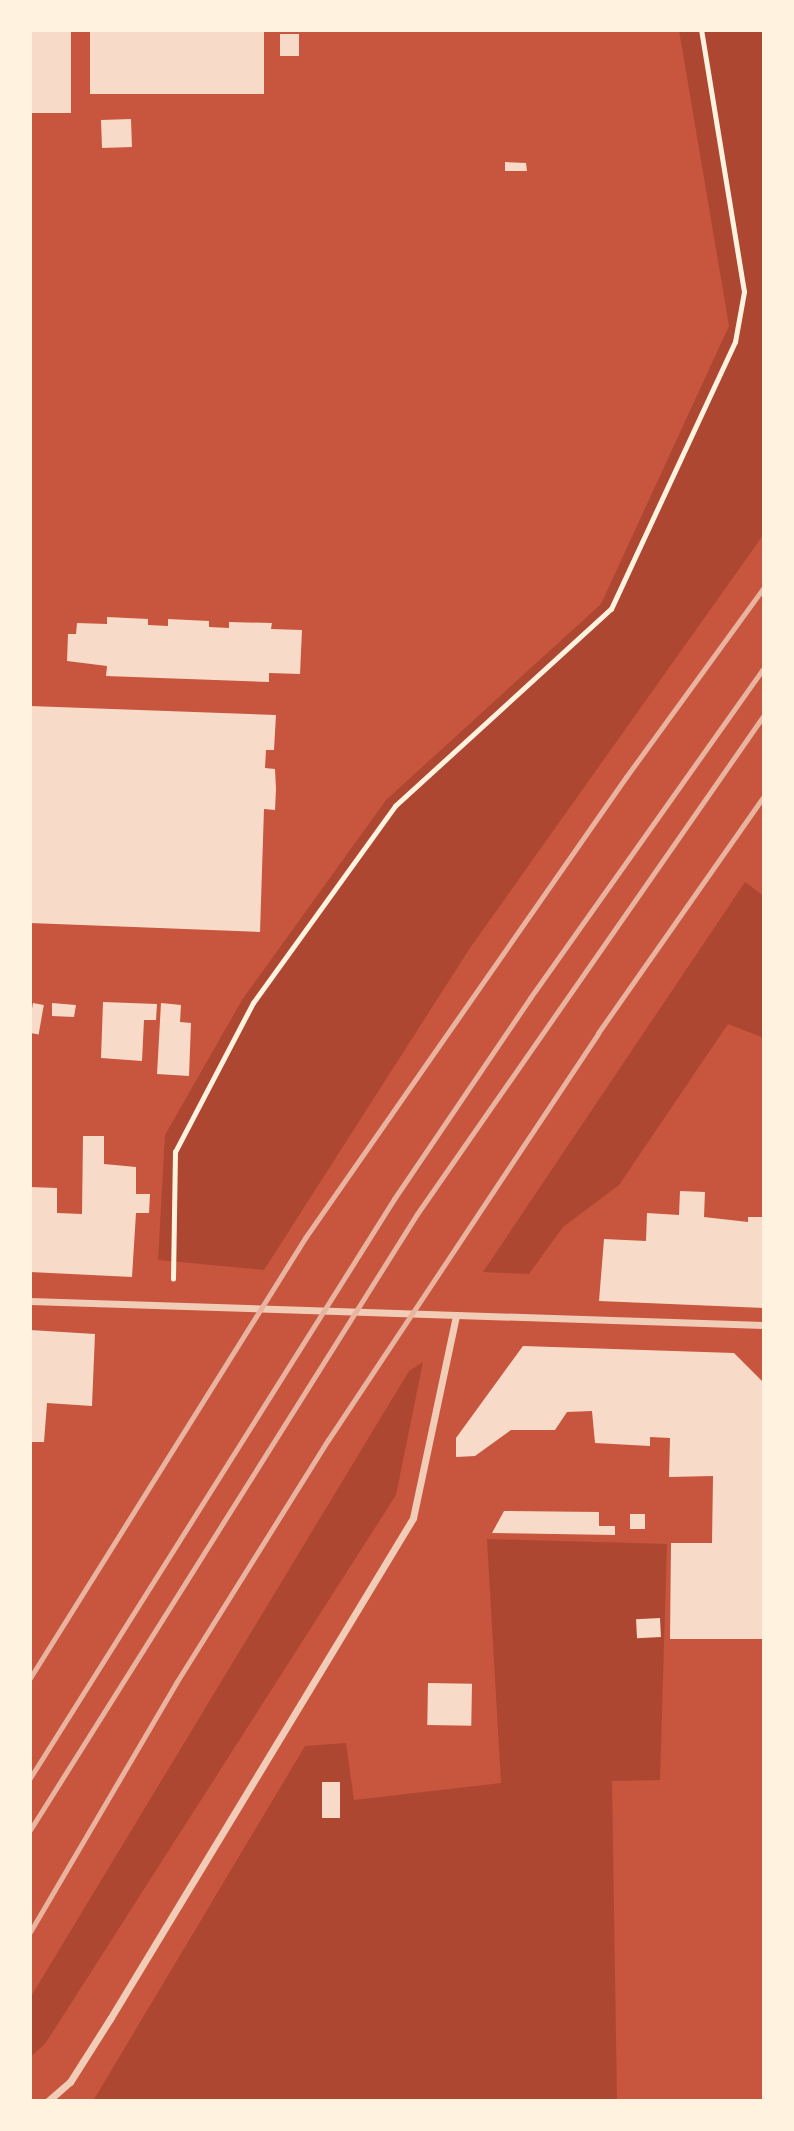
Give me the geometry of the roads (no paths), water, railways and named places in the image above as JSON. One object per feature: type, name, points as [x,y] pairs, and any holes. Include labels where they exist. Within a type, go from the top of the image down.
[{"type":"street","points":[[30,1301],[222,1310],[764,1325]]},
{"type":"street","points":[[48,2101],[70,2082],[413,1518],[456,1316]]},
{"type":"railway","points":[[30,1678],[305,1238],[626,777],[764,587]]},
{"type":"railway","points":[[30,1778],[394,1199],[530,998],[764,668]]},
{"type":"railway","points":[[30,1830],[417,1214],[764,715]]},
{"type":"railway","points":[[30,1932],[176,1683],[328,1440],[598,1033],[764,796]]}]
